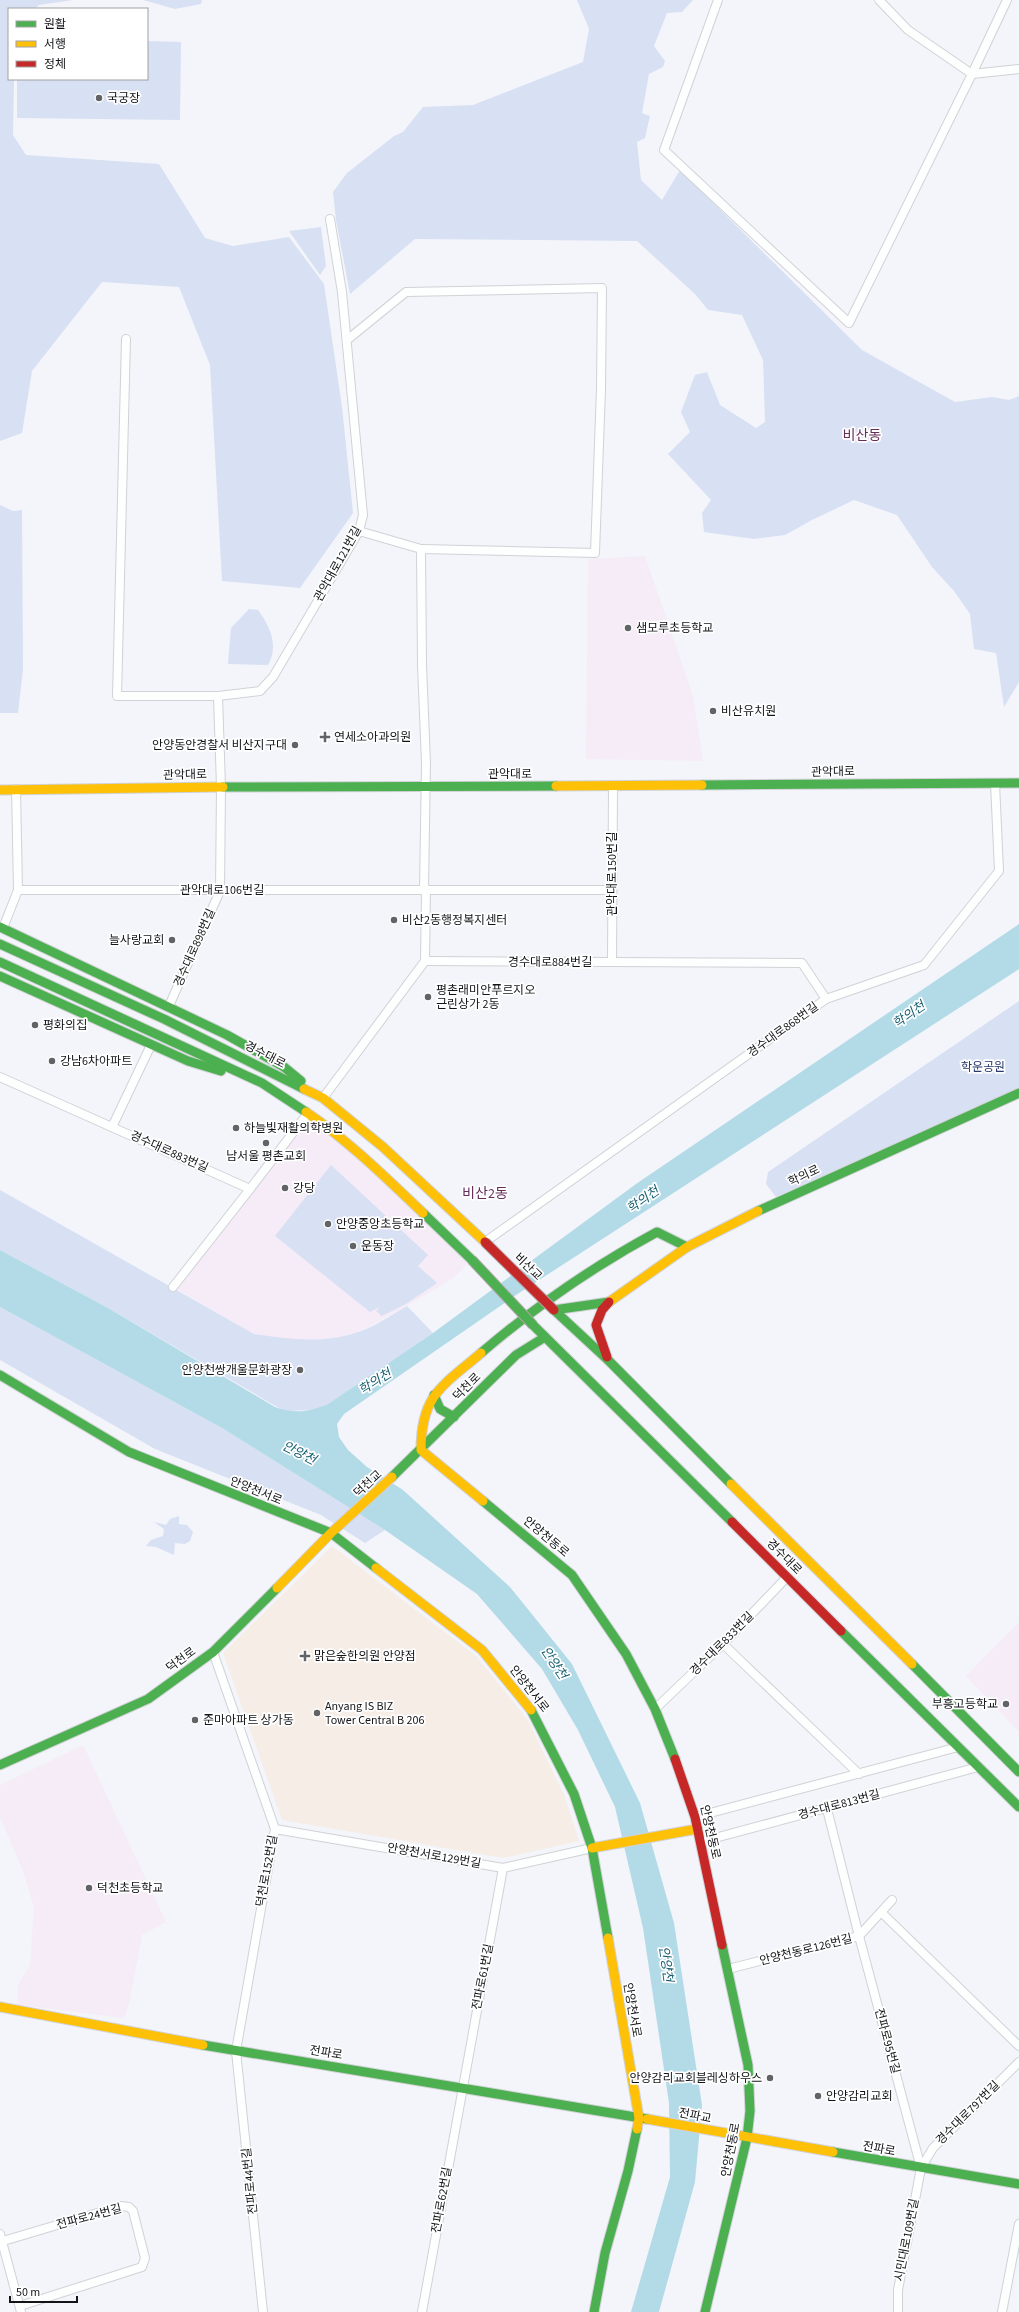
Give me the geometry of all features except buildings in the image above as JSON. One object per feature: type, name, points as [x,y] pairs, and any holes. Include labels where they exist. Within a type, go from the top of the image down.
[{"type":"street","points":[[718,0],[664,150],[849,323],[1007,0]]},
{"type":"street","points":[[879,0],[908,30],[972,74],[1019,69]]},
{"type":"street","name":"관악대로121번길","points":[[126,339],[117,696],[218,696],[260,690],[273,677],[359,531],[363,515],[342,292],[330,219]]},
{"type":"street","points":[[347,340],[406,292],[602,288],[601,389],[595,553],[421,549],[359,531]]},
{"type":"street","points":[[16,789],[18,890],[1,928],[169,1006],[227,1035],[284,1067],[323,1098],[425,961],[424,785],[426,763],[422,665],[421,549]]},
{"type":"street","points":[[218,696],[221,787],[220,891]]},
{"type":"street","name":"경수대로868번길","points":[[485,1242],[826,1000],[924,965],[999,871],[995,783]]},
{"type":"street","name":"관악대로","points":[[0,790],[424,785],[613,786],[1019,783]]},
{"type":"street","name":"관악대로150번길","points":[[612,962],[613,786]]},
{"type":"street","name":"관악대로106번길","points":[[18,890],[612,890]]},
{"type":"street","name":"경수대로898번길","points":[[169,1006],[220,891]]},
{"type":"street","name":"경수대로","points":[[0,944],[164,1019],[323,1098],[382,1147],[485,1242]]},
{"type":"street","name":"경수대로884번길","points":[[425,961],[802,963],[826,1000]]},
{"type":"street","points":[[0,962],[262,1083],[308,1113],[173,1288]]},
{"type":"street","points":[[0,976],[188,1061],[262,1083]]},
{"type":"street","points":[[112,1127],[151,1045]]},
{"type":"street","name":"경수대로883번길","points":[[0,1077],[250,1188]]},
{"type":"street","name":"학의로","points":[[609,1302],[687,1247],[774,1204],[1019,1093]]},
{"type":"street","name":"경수대로","points":[[308,1113],[368,1162],[472,1260],[545,1337],[1019,1807]]},
{"type":"street","points":[[421,1450],[421,1419],[434,1395],[505,1332],[618,1252],[657,1232],[687,1247]]},
{"type":"street","name":"비산교","points":[[485,1242],[554,1310]]},
{"type":"street","points":[[554,1310],[609,1302]]},
{"type":"street","points":[[609,1302],[602,1310],[596,1325],[609,1361]]},
{"type":"street","name":"경수대로","points":[[554,1310],[609,1361],[1019,1772]]},
{"type":"street","name":"덕천로","points":[[411,1460],[516,1356],[545,1337]]},
{"type":"street","name":"안양천서로","points":[[0,1375],[129,1452],[331,1533],[482,1650],[536,1715],[574,1794],[592,1848],[639,2118],[628,2171],[605,2253],[594,2312]]},
{"type":"street","points":[[434,1395],[437,1407],[446,1415],[454,1417]]},
{"type":"street","name":"안양천동로","points":[[421,1450],[572,1575],[626,1654],[655,1709],[685,1783],[698,1829],[748,2065],[750,2111],[747,2138],[704,2312]]},
{"type":"street","name":"덕천교","points":[[342,1525],[411,1460]]},
{"type":"street","name":"덕천로","points":[[0,1765],[148,1699],[213,1652],[331,1533],[342,1525]]},
{"type":"street","name":"경수대로833번길","points":[[655,1709],[724,1644],[787,1577]]},
{"type":"street","name":"경수대로813번길","points":[[724,1644],[859,1774]]},
{"type":"street","name":"덕천로152번길","points":[[213,1652],[275,1829],[236,2051]]},
{"type":"street","name":"경수대로813번길","points":[[695,1817],[958,1747]]},
{"type":"street","name":"경수대로813번길","points":[[700,1842],[827,1809],[978,1767]]},
{"type":"street","name":"전파로95번길","points":[[827,1809],[859,1936],[921,2168]]},
{"type":"street","name":"안양천서로129번길","points":[[275,1829],[504,1868],[592,1848]]},
{"type":"street","points":[[592,1848],[698,1829]]},
{"type":"street","name":"전파로61번길","points":[[463,2087],[504,1868]]},
{"type":"street","name":"안양천동로126번길","points":[[728,1969],[859,1936],[892,1900]]},
{"type":"street","points":[[881,1912],[1019,2046]]},
{"type":"street","name":"전파로","points":[[0,2007],[236,2051],[463,2087],[649,2120]]},
{"type":"street","name":"전파로44번길","points":[[236,2051],[263,2312]]},
{"type":"street","name":"경수대로797번길","points":[[921,2168],[933,2148],[1019,2062]]},
{"type":"street","name":"전파로62번길","points":[[422,2312],[463,2087]]},
{"type":"street","name":"전파교","points":[[649,2120],[736,2136]]},
{"type":"street","name":"전파로","points":[[736,2136],[1019,2184]]},
{"type":"street","name":"시민대로109번길","points":[[898,2312],[898,2290],[921,2168]]},
{"type":"street","name":"전파로24번길","points":[[121,2206],[129,2207],[133,2211],[145,2258],[142,2267],[20,2309],[1,2239],[121,2206]]},
{"type":"street","points":[[1002,2312],[1019,2224]]},
{"type":"shaded area","name":"샘모루초등학교","points":[[645,556],[693,696],[703,761],[586,759],[588,559]]},
{"type":"shaded area","name":"안양중앙초등학교","points":[[308,1113],[472,1260],[452,1279],[407,1306],[356,1333],[325,1340],[290,1340],[254,1334],[173,1287]]},
{"type":"shaded area","points":[[332,1546],[476,1656],[528,1720],[565,1797],[579,1841],[503,1858],[282,1820],[223,1653]]},
{"type":"shaded area","name":"부흥고등학교","points":[[1019,1622],[1019,1732],[966,1676]]},
{"type":"shaded area","name":"덕천초등학교","points":[[83,1745],[166,1922],[142,1935],[129,2004],[124,2018],[18,2005],[18,1985],[30,1965],[34,1907],[22,1868],[0,1817],[0,1785]]},
{"type":"green space","points":[[0,0],[73,0],[39,5],[36,8],[8,8],[8,80],[14,80],[13,135],[26,155],[159,164],[205,238],[233,246],[289,237],[324,284],[342,407],[353,513],[300,588],[222,581],[210,365],[179,287],[102,282],[32,371],[22,433],[0,441]]},
{"type":"green space","points":[[143,0],[202,0],[201,4],[175,9]]},
{"type":"green space","points":[[577,0],[693,0],[682,12],[667,13],[654,46],[665,61],[663,67],[649,74],[642,113],[650,116],[645,138],[637,142],[641,180],[662,200],[680,170],[862,350],[955,402],[992,397],[1009,400],[1019,396],[1019,682],[1004,707],[996,653],[974,649],[970,614],[954,591],[932,567],[897,515],[854,500],[785,535],[754,539],[704,532],[702,513],[711,500],[668,454],[690,432],[681,412],[695,375],[707,372],[720,405],[756,428],[765,422],[763,360],[742,315],[708,310],[695,294],[637,241],[415,239],[350,294],[336,220],[333,192],[347,173],[394,136],[403,132],[423,107],[473,105],[583,62],[589,29]]},
{"type":"green space","name":"국궁장","points":[[148,41],[181,42],[180,120],[17,118],[17,80],[148,80]]},
{"type":"green space","points":[[321,227],[326,266],[320,275],[289,231]]},
{"type":"green space","points":[[0,505],[13,511],[22,510],[23,669],[18,713],[0,713]]},
{"type":"green space","points":[[249,609],[258,610],[272,636],[273,651],[268,665],[228,664],[231,628]]},
{"type":"green space","name":"학운공원","points":[[1019,1001],[1019,1088],[776,1197],[766,1184],[768,1172]]},
{"type":"green space","name":"운동장","points":[[331,1165],[428,1255],[418,1266],[437,1283],[406,1304],[382,1316],[376,1311],[380,1307],[370,1312],[275,1236]]},
{"type":"green space","points":[[0,1190],[254,1334],[304,1340],[342,1336],[368,1328],[407,1306],[433,1333],[328,1404],[315,1410],[284,1411],[108,1308],[0,1250]]},
{"type":"green space","points":[[0,1307],[222,1428],[385,1530],[365,1543],[321,1515],[155,1449],[0,1360]]},
{"type":"green space","points":[[179,1516],[179,1524],[187,1525],[193,1532],[190,1541],[185,1544],[175,1543],[174,1555],[156,1547],[146,1546],[151,1540],[163,1536],[164,1529],[154,1522],[166,1525],[170,1519]]},
{"type":"water","points":[[1019,924],[1019,969],[516,1295],[344,1414],[337,1424],[339,1437],[348,1450],[367,1467],[403,1490],[510,1587],[572,1664],[640,1803],[674,1923],[702,2105],[695,2182],[659,2312],[631,2312],[670,2177],[669,2103],[643,1928],[615,1807],[578,1730],[542,1669],[477,1594],[385,1530],[222,1428],[0,1307],[0,1250],[108,1308],[275,1407],[289,1411],[315,1409],[328,1404],[433,1333],[636,1184]]},
{"type":"traffic: fast","points":[[702,785],[1019,783]]},
{"type":"traffic: fast","points":[[223,787],[556,786]]},
{"type":"traffic: fast","points":[[0,927],[227,1035],[284,1067],[301,1081]]},
{"type":"traffic: fast","points":[[0,944],[164,1019],[304,1089]]},
{"type":"traffic: fast","points":[[0,962],[262,1083],[306,1112]]},
{"type":"traffic: fast","points":[[0,976],[188,1061],[221,1071]]},
{"type":"traffic: fast","points":[[758,1211],[1019,1093]]},
{"type":"traffic: fast","points":[[423,1213],[472,1260]]},
{"type":"traffic: fast","points":[[481,1353],[544,1303],[588,1273],[657,1232],[687,1247]]},
{"type":"traffic: fast","points":[[472,1260],[533,1325]]},
{"type":"traffic: fast","points":[[554,1310],[609,1302]]},
{"type":"traffic: fast","points":[[554,1310],[609,1361],[731,1484]]},
{"type":"traffic: fast","points":[[533,1325],[732,1522]]},
{"type":"traffic: fast","points":[[392,1477],[516,1355],[545,1337]]},
{"type":"traffic: fast","points":[[0,1375],[129,1452],[331,1533],[376,1568]]},
{"type":"traffic: fast","points":[[434,1395],[440,1409],[454,1417]]},
{"type":"traffic: fast","points":[[483,1501],[572,1575],[626,1654],[655,1709],[675,1759]]},
{"type":"traffic: fast","points":[[0,1765],[148,1699],[213,1652],[277,1588]]},
{"type":"traffic: fast","points":[[841,1631],[1019,1807]]},
{"type":"traffic: fast","points":[[912,1664],[1019,1772]]},
{"type":"traffic: fast","points":[[531,1710],[574,1794],[592,1848],[608,1938]]},
{"type":"traffic: fast","points":[[705,2312],[747,2138],[750,2111],[748,2065],[722,1945]]},
{"type":"traffic: fast","points":[[203,2045],[647,2119]]},
{"type":"traffic: fast","points":[[594,2312],[605,2253],[628,2171],[637,2129]]},
{"type":"traffic: fast","points":[[833,2152],[1019,2184]]},
{"type":"traffic: slow","points":[[556,786],[702,785]]},
{"type":"traffic: slow","points":[[0,790],[223,787]]},
{"type":"traffic: slow","points":[[304,1089],[323,1098],[383,1147],[485,1242]]},
{"type":"traffic: slow","points":[[306,1112],[352,1147],[423,1213]]},
{"type":"traffic: slow","points":[[609,1302],[687,1247],[758,1211]]},
{"type":"traffic: slow","points":[[481,1353],[445,1383],[430,1403],[425,1416],[422,1431],[421,1450],[483,1501]]},
{"type":"traffic: slow","points":[[277,1588],[331,1533],[392,1477]]},
{"type":"traffic: slow","points":[[731,1484],[912,1664]]},
{"type":"traffic: slow","points":[[376,1568],[482,1650],[531,1710]]},
{"type":"traffic: slow","points":[[592,1848],[697,1829]]},
{"type":"traffic: slow","points":[[608,1938],[639,2118],[637,2129]]},
{"type":"traffic: slow","points":[[0,2007],[203,2045]]},
{"type":"traffic: slow","points":[[647,2119],[833,2152]]},
{"type":"traffic: jam","points":[[485,1242],[554,1310]]},
{"type":"traffic: jam","points":[[607,1357],[596,1325],[602,1310],[609,1302]]},
{"type":"traffic: jam","points":[[732,1522],[841,1631]]},
{"type":"traffic: jam","points":[[675,1759],[695,1817],[722,1945]]},
{"type":"place","name":"국궁장","points":[[99,98]]},
{"type":"place","name":"샘모루초등학교","points":[[628,628]]},
{"type":"place","name":"비산유치원","points":[[713,711]]},
{"type":"place","name":"연세소아과의원","points":[[325,737]]},
{"type":"place","name":"안양동안경찰서 비산지구대","points":[[295,745]]},
{"type":"place","name":"비산2동행정복지센터","points":[[394,920]]},
{"type":"place","name":"늘사랑교회","points":[[172,940]]},
{"type":"place","name":"평촌래미안푸르지오 근린상가 2동","points":[[428,997]]},
{"type":"place","name":"평화의집","points":[[35,1025]]},
{"type":"place","name":"강남6차아파트","points":[[52,1061]]},
{"type":"place","name":"하늘빛재활의학병원","points":[[236,1128]]},
{"type":"place","name":"남서울 평촌교회","points":[[266,1143]]},
{"type":"place","name":"강당","points":[[285,1188]]},
{"type":"place","name":"안양중앙초등학교","points":[[328,1224]]},
{"type":"place","name":"운동장","points":[[353,1246]]},
{"type":"place","name":"안양천쌍개울문화광장","points":[[300,1370]]},
{"type":"place","name":"맑은숲한의원 안양점","points":[[305,1656]]},
{"type":"place","name":"부흥고등학교","points":[[1006,1704]]},
{"type":"place","name":"Anyang IS BIZ Tower Central B 206","points":[[317,1713]]},
{"type":"place","name":"준마아파트 상가동","points":[[195,1720]]},
{"type":"place","name":"덕천초등학교","points":[[89,1888]]},
{"type":"place","name":"안양감리교회블레싱하우스","points":[[770,2078]]},
{"type":"place","name":"안양감리교회","points":[[818,2096]]},
{"type":"district","name":"비산동","points":[[862,436]]},
{"type":"district","name":"비산2동","points":[[485,1194]]},
{"type":"water label","name":"학의천","points":[[909,1015]]},
{"type":"water label","name":"학의천","points":[[643,1200]]},
{"type":"water label","name":"학의천","points":[[375,1382]]},
{"type":"water label","name":"안양천","points":[[299,1453]]},
{"type":"water label","name":"안양천","points":[[554,1663]]},
{"type":"water label","name":"안양천","points":[[666,1964]]}]
